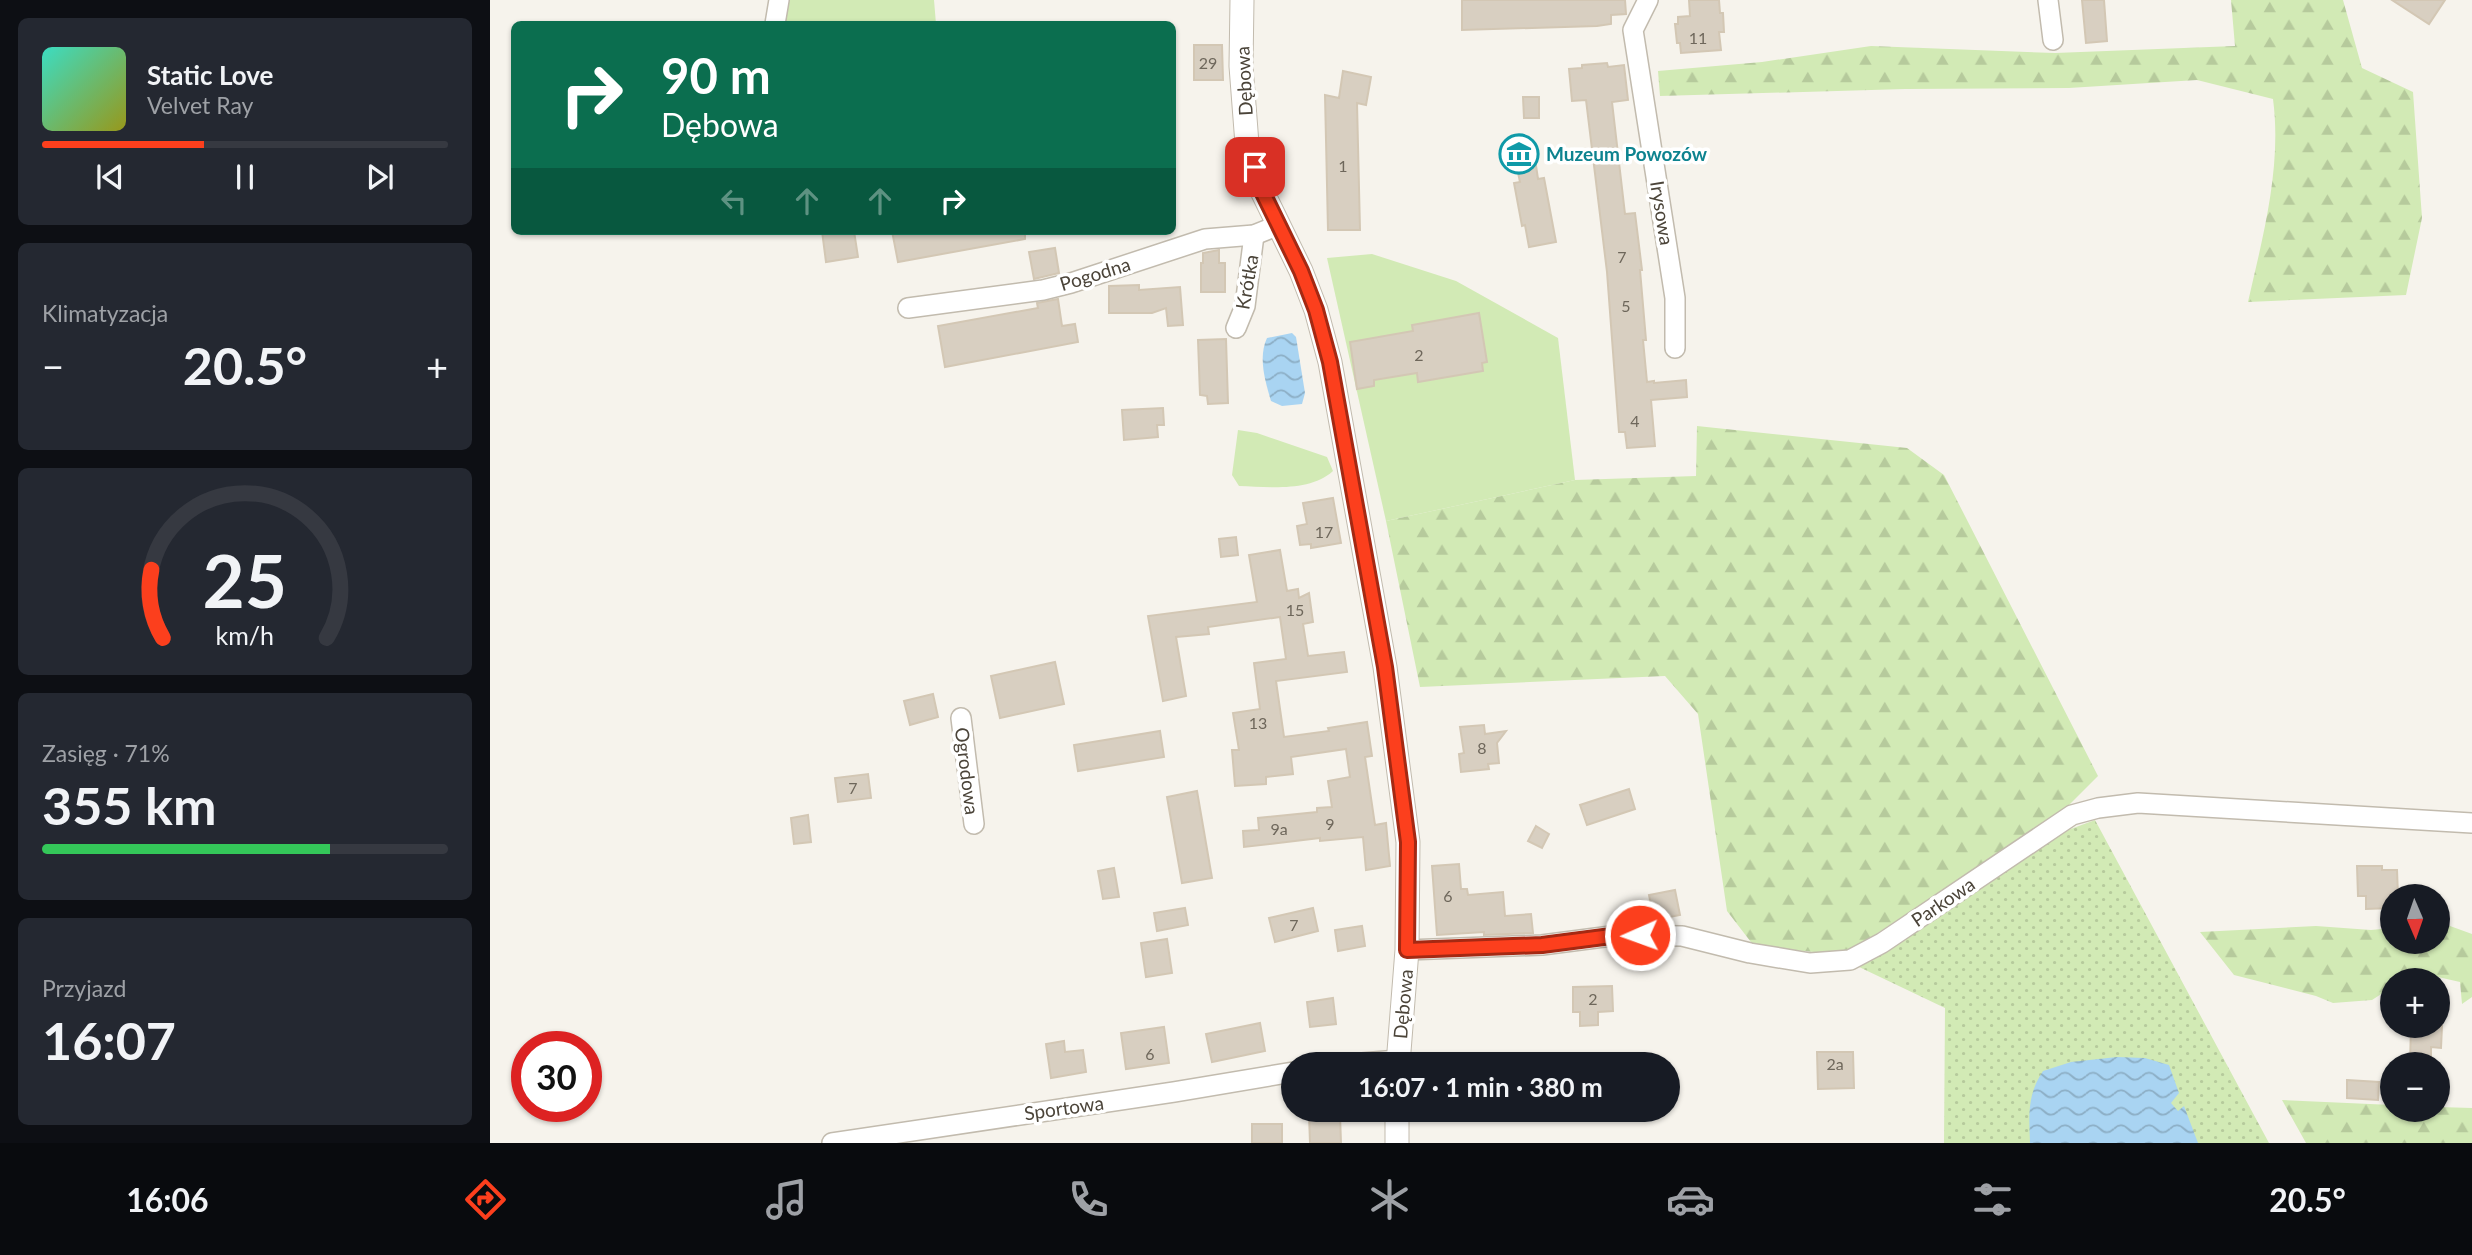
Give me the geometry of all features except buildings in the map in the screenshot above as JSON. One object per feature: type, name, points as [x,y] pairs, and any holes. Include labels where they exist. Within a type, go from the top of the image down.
[{"type":"street","points":[[776,21],[779,0]]},
{"type":"street","name":"Dębowa","points":[[1242,0],[1241,66],[1247,144],[1262,191],[1316,310],[1330,362],[1385,667],[1408,842],[1407,950],[1399,1052]]},
{"type":"street","name":"Irysowa","points":[[1648,0],[1633,30],[1675,298],[1675,348]]},
{"type":"street","points":[[2048,0],[2053,40]]},
{"type":"street","name":"Pogodna","points":[[908,308],[1043,290],[1205,239],[1254,235],[1279,225]]},
{"type":"street","name":"Krótka","points":[[1236,328],[1245,306],[1254,235]]},
{"type":"street","name":"Ogrodowa","points":[[961,718],[974,824]]},
{"type":"street","name":"Parkowa","points":[[1407,950],[1542,945],[1619,935],[1682,936],[1750,953],[1810,963],[1850,960],[1882,943],[2072,816],[2098,808],[2138,803],[2472,823]]},
{"type":"street","name":"Sportowa","points":[[834,1143],[1281,1074]]},
{"type":"street","points":[[1397,1122],[1397,1143]]},
{"type":"green space","points":[[787,0],[934,0],[936,21],[784,21]]},
{"type":"green space","points":[[2231,0],[2343,0],[2362,68],[2413,92],[2422,218],[2406,295],[2248,302],[2270,201],[2275,150],[2273,99],[2197,80],[2069,88],[1905,89],[1660,96],[1658,71],[1762,62],[1871,46],[2055,53],[2235,46]]},
{"type":"green space","points":[[1372,254],[1456,281],[1558,338],[1575,480],[1386,521],[1327,258]]},
{"type":"green space","points":[[1697,426],[1907,448],[1944,475],[2098,776],[2060,814],[1844,955],[1754,946],[1727,911],[1698,714],[1665,676],[1420,687],[1386,521],[1575,480],[1696,476]]},
{"type":"green space","points":[[1238,430],[1257,433],[1327,457],[1333,471],[1313,482],[1289,487],[1239,486],[1232,475]]},
{"type":"green space","points":[[2095,820],[2269,1143],[1944,1143],[1945,1008],[1857,966],[2060,833]]},
{"type":"green space","points":[[2316,926],[2380,929],[2380,954],[2450,954],[2450,926],[2472,934],[2472,997],[2462,1004],[2460,982],[2450,980],[2450,968],[2380,968],[2380,995],[2372,1000],[2333,1003],[2316,996],[2234,975],[2200,932]]},
{"type":"green space","points":[[2282,1100],[2380,1104],[2380,1122],[2450,1122],[2450,1107],[2472,1108],[2472,1143],[2306,1143]]},
{"type":"water","points":[[1292,333],[1296,337],[1305,393],[1302,404],[1282,406],[1271,401],[1263,361],[1264,345],[1267,338]]},
{"type":"water","points":[[2117,1057],[2145,1058],[2169,1065],[2179,1093],[2171,1103],[2178,1111],[2184,1106],[2198,1143],[2030,1143],[2029,1114],[2032,1097],[2043,1071],[2071,1062]]},
{"type":"place","name":"Muzeum Powozów","points":[[1519,154]]},
{"type":"route","points":[[1255,167],[1262,191],[1301,271],[1316,310],[1330,362],[1385,667],[1408,842],[1407,950],[1542,945],[1619,935],[1640,935]]}]
